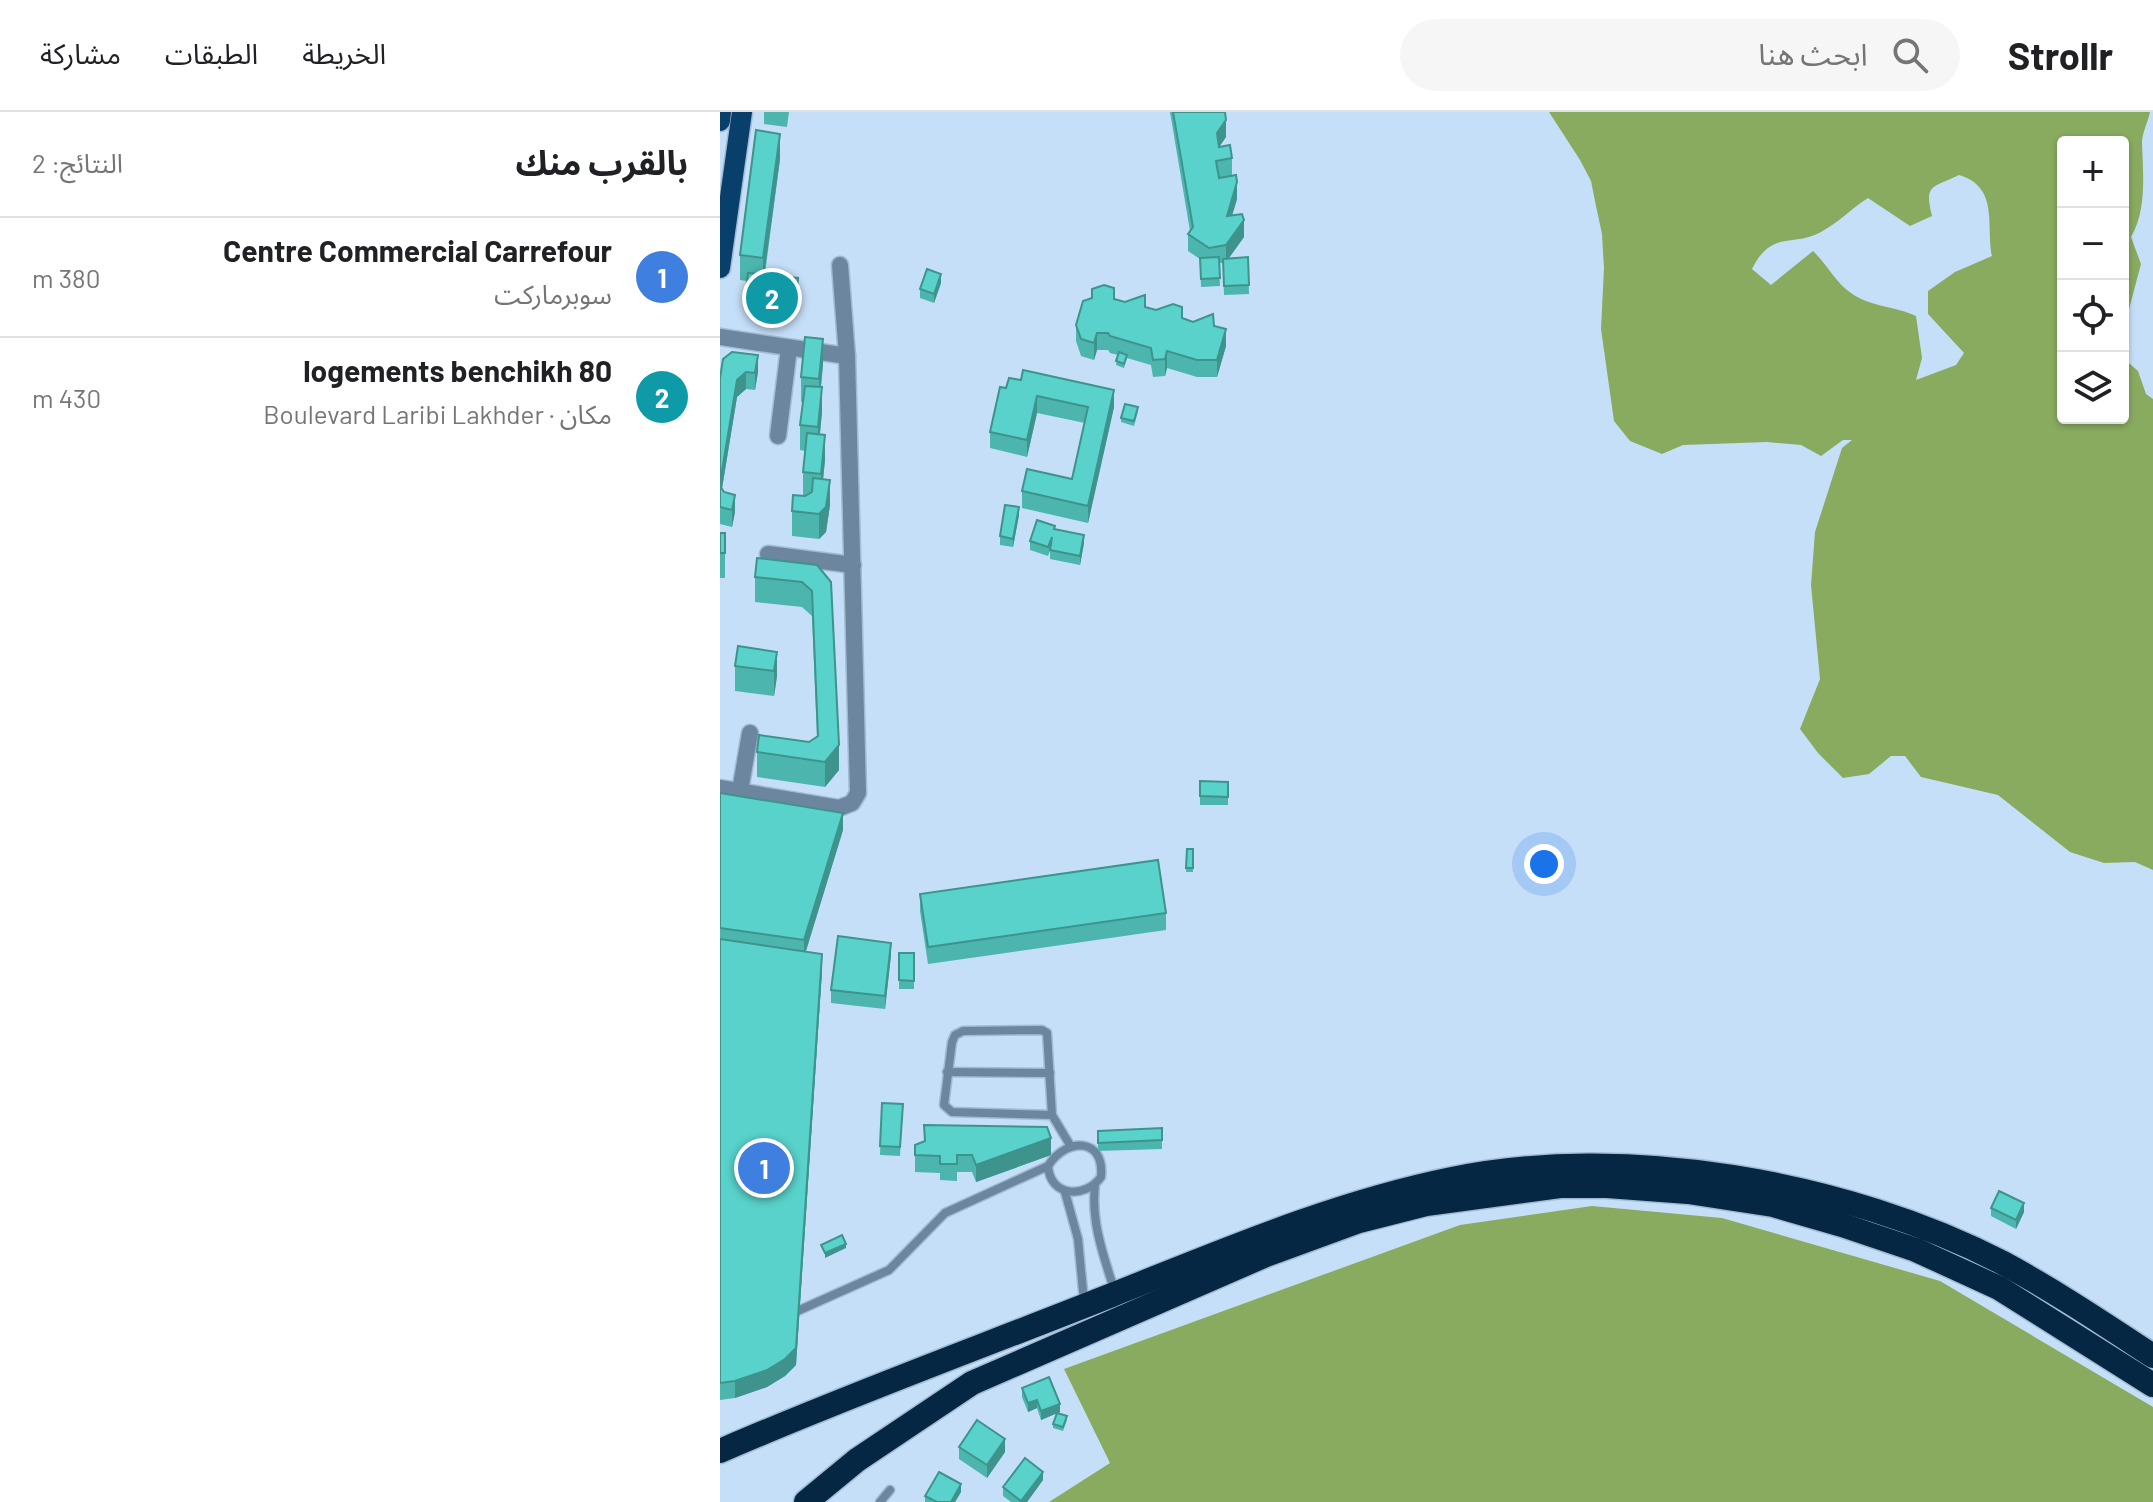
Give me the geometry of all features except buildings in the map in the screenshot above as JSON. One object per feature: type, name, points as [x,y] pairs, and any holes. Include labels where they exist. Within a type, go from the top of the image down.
[{"type":"highway","points":[[720,1451],[816,1410],[1346,1205],[1450,1179],[1511,1168],[1571,1164],[1693,1171],[1806,1193],[1906,1222],[2001,1263],[2153,1356]]},
{"type":"highway","points":[[806,1502],[857,1460],[972,1383],[1266,1255],[1359,1221],[1426,1204],[1560,1186],[1688,1192],[1773,1205],[1916,1250],[1999,1288],[2153,1385]]},
{"type":"main road","points":[[720,121],[721,112]]},
{"type":"main road","points":[[720,268],[742,112]]},
{"type":"street","points":[[720,788],[839,808],[852,803],[858,793],[847,356],[840,265]]},
{"type":"street","points":[[720,337],[847,356]]},
{"type":"street","points":[[778,436],[789,348]]},
{"type":"street","points":[[768,554],[853,565]]},
{"type":"street","points":[[740,791],[750,733]]},
{"type":"lane","points":[[1052,1115],[952,1112],[944,1105],[955,1035],[963,1031],[1042,1030],[1049,1039],[1052,1115],[1070,1145]]},
{"type":"lane","points":[[947,1072],[1050,1073]]},
{"type":"lane","points":[[780,1317],[889,1270],[945,1213],[1048,1166],[1055,1155],[1070,1145],[1088,1146],[1100,1160],[1101,1177],[1095,1185],[1093,1207],[1099,1243],[1116,1294]]},
{"type":"lane","points":[[1048,1166],[1050,1179],[1065,1192],[1077,1192],[1095,1185]]},
{"type":"lane","points":[[1065,1192],[1078,1239],[1084,1306]]},
{"type":"lane","points":[[880,1502],[890,1490]]},
{"type":"green space","points":[[1549,112],[2150,112],[2142,139],[2142,203],[2131,237],[2141,264],[2129,309],[2129,136],[2057,136],[2057,424],[2129,424],[2129,363],[2138,371],[2146,394],[2153,399],[2153,870],[2135,862],[2104,863],[2070,852],[1998,795],[1921,777],[1905,756],[1891,756],[1869,774],[1843,778],[1818,753],[1800,729],[1820,679],[1811,585],[1815,532],[1842,448],[1852,440],[1843,440],[1821,456],[1801,445],[1767,442],[1683,445],[1662,454],[1630,441],[1614,421],[1601,329],[1602,234],[1591,181]],"holes":[[[1959,175],[1980,188],[1988,208],[1992,256],[1955,272],[1928,291],[1928,314],[1964,353],[1956,365],[1916,380],[1922,358],[1916,316],[1866,301],[1851,293],[1813,251],[1771,285],[1752,269],[1759,257],[1775,244],[1821,232],[1868,198],[1910,226],[1932,216],[1929,198],[1936,185]]]},
{"type":"green space","points":[[1592,1206],[1722,1218],[1940,1281],[2153,1407],[2153,1502],[1049,1502],[1110,1463],[1064,1369],[1460,1225]]},
{"type":"place","name":"80 logements benchikh","points":[[772,298]]},
{"type":"place","name":"Centre Commercial Carrefour","points":[[764,1168]]}]
